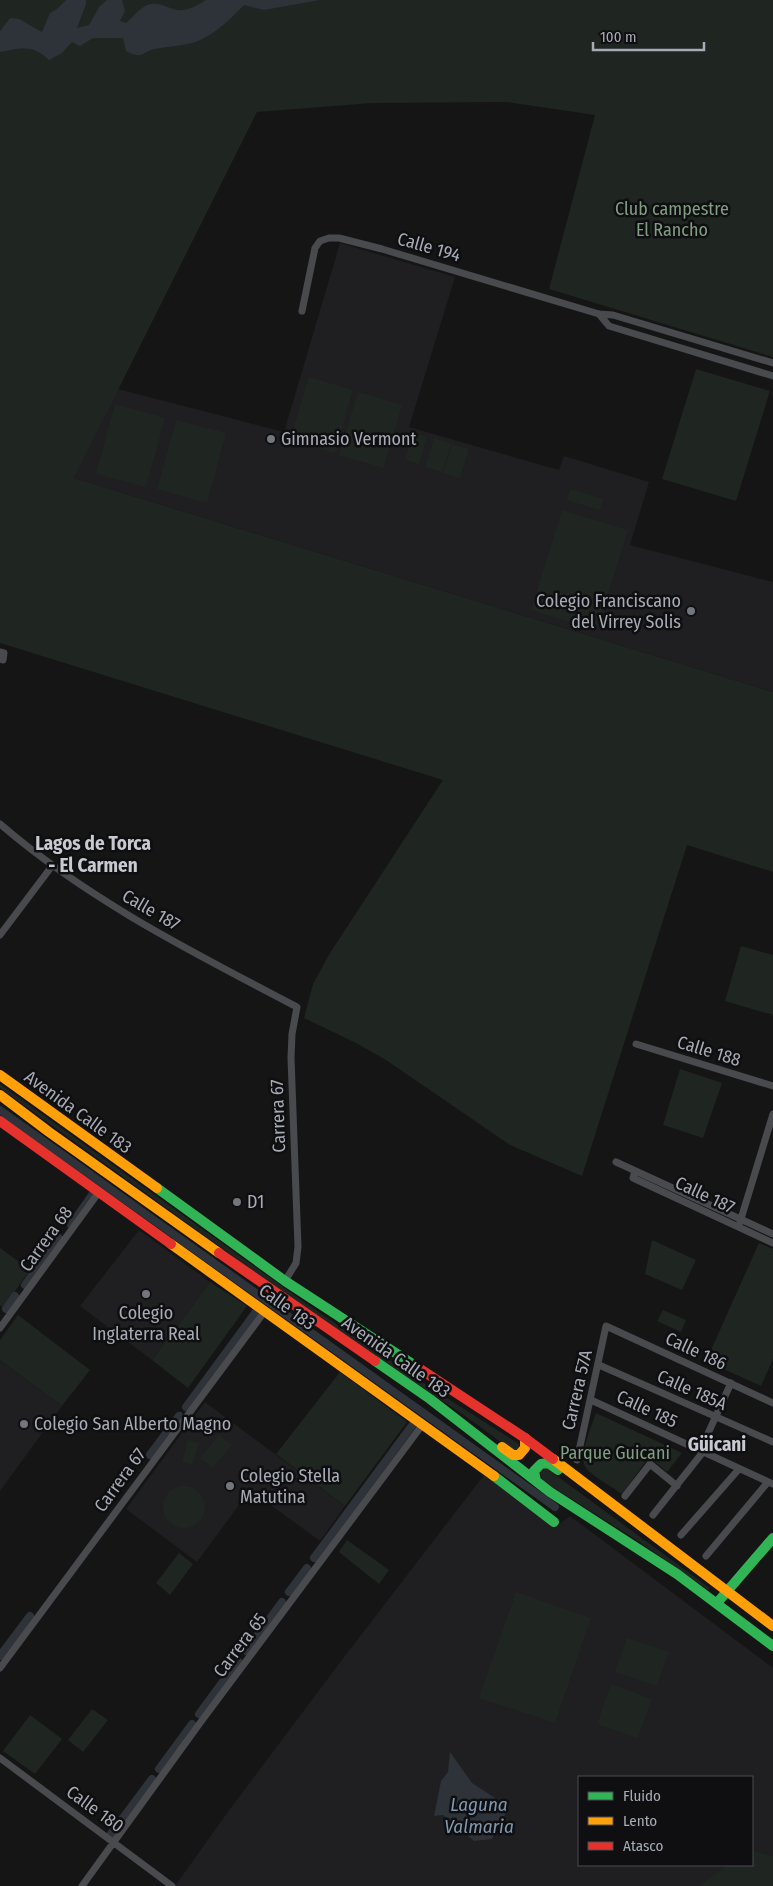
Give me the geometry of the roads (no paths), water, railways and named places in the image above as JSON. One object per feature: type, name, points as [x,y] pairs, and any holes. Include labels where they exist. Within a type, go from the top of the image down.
[{"type":"main road","name":"Avenida Calle 183","points":[[0,1076],[285,1281],[525,1438],[773,1626]]},
{"type":"main road","name":"Avenida Calle 183","points":[[0,1095],[184,1228],[442,1408],[570,1506],[677,1574],[773,1646]]},
{"type":"main road","name":"Calle 183","points":[[0,1120],[423,1424],[554,1522]]},
{"type":"main road","points":[[442,1408],[477,1426],[513,1455],[521,1454],[525,1449],[525,1438]]},
{"type":"main road","points":[[536,1481],[534,1477],[536,1468],[541,1464],[548,1463],[583,1489],[616,1507]]},
{"type":"main road","points":[[717,1603],[773,1538]]},
{"type":"street","name":"Calle 194","points":[[302,311],[315,248],[320,241],[329,238],[339,238],[382,248],[599,314],[613,315],[773,363]]},
{"type":"street","name":"Calle 194","points":[[599,314],[609,326],[773,376]]},
{"type":"street","points":[[0,652],[4,653],[3,660],[0,659]]},
{"type":"street","name":"Calle 187","points":[[0,824],[52,866],[109,903],[202,957],[297,1007]]},
{"type":"street","points":[[0,935],[52,866]]},
{"type":"street","name":"Carrera 67","points":[[285,1281],[296,1264],[298,1247],[292,1058],[292,1034],[297,1007]]},
{"type":"street","name":"Calle 188","points":[[636,1044],[773,1086]]},
{"type":"street","points":[[739,1227],[773,1114]]},
{"type":"street","name":"Calle 187","points":[[616,1162],[773,1234]]},
{"type":"street","name":"Calle 187","points":[[635,1171],[633,1178],[773,1243]]},
{"type":"street","name":"Carrera 68","points":[[0,1328],[99,1192]]},
{"type":"street","name":"Carrera 67","points":[[0,1668],[265,1310]]},
{"type":"street","name":"Carrera 57A","points":[[577,1460],[606,1326]]},
{"type":"street","name":"Calle 186","points":[[606,1326],[773,1403]]},
{"type":"street","name":"Calle 185A","points":[[599,1365],[773,1442]]},
{"type":"street","points":[[654,1515],[702,1451],[731,1383]]},
{"type":"street","name":"Calle 185","points":[[591,1400],[771,1483]]},
{"type":"street","name":"Carrera 65","points":[[82,1886],[423,1424]]},
{"type":"street","points":[[625,1496],[650,1464],[677,1486]]},
{"type":"street","points":[[681,1535],[739,1469]]},
{"type":"street","points":[[706,1556],[771,1483]]},
{"type":"street","name":"Calle 180","points":[[0,1758],[172,1886]]},
{"type":"water","points":[[66,0],[86,0],[77,28],[89,25],[99,7],[107,0],[122,0],[125,11],[120,21],[126,23],[141,9],[151,4],[185,10],[206,0],[320,0],[264,10],[244,5],[223,25],[205,38],[188,44],[150,50],[139,55],[126,51],[123,38],[93,38],[80,46],[72,42],[62,53],[49,60],[38,51],[32,49],[0,52],[0,31],[10,18],[19,19],[42,32],[50,13]]},
{"type":"water","name":"Laguna Valmaria","points":[[450,1752],[472,1783],[509,1807],[492,1839],[474,1841],[443,1815],[434,1816],[441,1781],[448,1772]]},
{"type":"waterway","points":[[0,1110],[555,1507]]},
{"type":"waterway","points":[[71,1225],[92,1195]]},
{"type":"waterway","points":[[25,1285],[59,1238]]},
{"type":"waterway","points":[[6,1309],[15,1296]]},
{"type":"waterway","points":[[186,1407],[255,1313]]},
{"type":"waterway","points":[[150,1455],[179,1416]]},
{"type":"waterway","points":[[314,1558],[414,1423]]},
{"type":"waterway","points":[[289,1592],[307,1568]]},
{"type":"waterway","points":[[246,1651],[282,1602]]},
{"type":"waterway","points":[[0,1656],[30,1616]]},
{"type":"waterway","points":[[199,1714],[238,1661]]},
{"type":"waterway","points":[[159,1769],[192,1724]]},
{"type":"waterway","points":[[111,1834],[152,1779]]},
{"type":"place","name":"Gimnasio Vermont","points":[[271,439]]},
{"type":"place","name":"Colegio Franciscano del Virrey Solis","points":[[691,611]]},
{"type":"place","name":"D1","points":[[237,1202]]},
{"type":"place","name":"Colegio Inglaterra Real","points":[[146,1294]]},
{"type":"place","name":"Colegio San Alberto Magno","points":[[24,1424]]},
{"type":"place","name":"Colegio Stella Matutina","points":[[230,1486]]},
{"type":"district","name":"Lagos de Torca - El Carmen","points":[[93,854]]},
{"type":"district","name":"Güicani","points":[[717,1444]]},
{"type":"park label","name":"Club campestre El Rancho","points":[[672,219]]},
{"type":"park label","name":"Parque Guicani","points":[[615,1453]]}]
